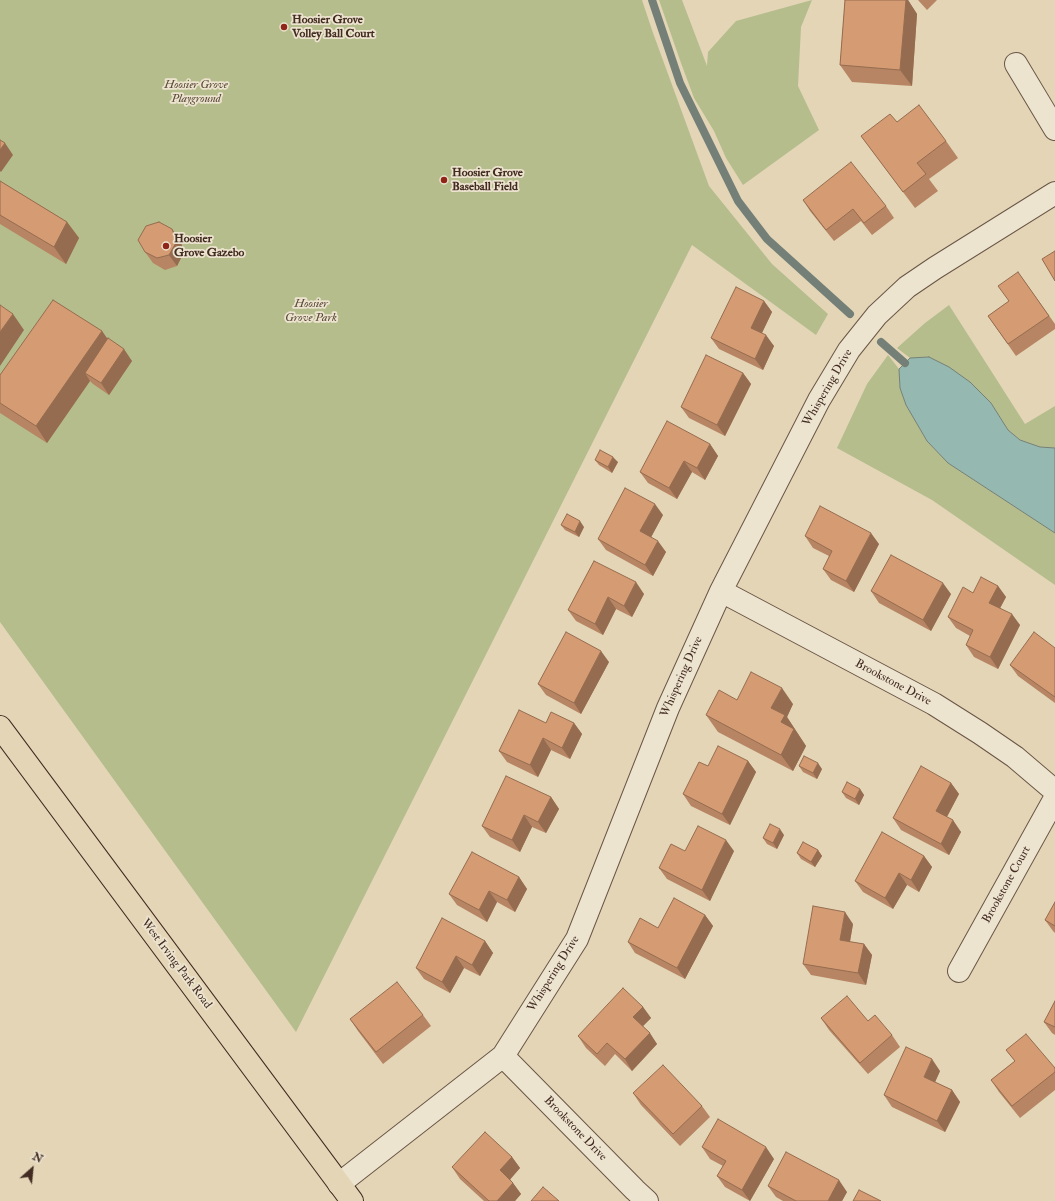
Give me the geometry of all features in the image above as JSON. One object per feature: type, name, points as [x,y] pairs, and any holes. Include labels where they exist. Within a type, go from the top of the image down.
[{"type":"main road","name":"West Irving Park Road","points":[[0,727],[352,1201]]},
{"type":"street","points":[[1016,64],[1055,129]]},
{"type":"street","name":"Whispering Drive","points":[[339,1184],[503,1056],[577,939],[668,708],[721,591],[820,400],[849,350],[877,315],[907,287],[1055,193]]},
{"type":"street","name":"Brookstone Drive","points":[[721,591],[934,704],[1015,756],[1055,791]]},
{"type":"street","name":"Brookstone Court","points":[[959,971],[1055,798]]},
{"type":"street","name":"Brookstone Drive","points":[[503,1056],[647,1201]]},
{"type":"green space","name":"Hoosier Grove Park","points":[[0,0],[642,0],[709,186],[772,264],[828,314],[816,335],[692,245],[296,1032],[0,622]]},
{"type":"green space","points":[[659,0],[682,0],[707,66],[708,52],[736,21],[812,0],[801,27],[798,86],[819,130],[743,185],[726,158],[714,131],[694,98]]},
{"type":"green space","points":[[949,305],[1025,424],[1055,406],[1055,448],[1040,447],[1020,440],[1008,430],[991,403],[970,382],[929,357],[910,358],[897,348],[925,323]]},
{"type":"green space","points":[[888,355],[899,369],[900,388],[906,405],[927,441],[948,463],[1055,533],[1055,585],[932,500],[837,448],[867,384]]},
{"type":"water","points":[[929,357],[949,367],[970,382],[991,403],[1008,430],[1020,440],[1040,447],[1055,448],[1055,533],[948,463],[927,441],[906,405],[900,388],[899,369],[910,358]]},
{"type":"building","points":[[845,0],[906,0],[900,70],[840,65]]},
{"type":"building","points":[[919,105],[946,141],[917,163],[926,174],[903,192],[861,136],[890,114],[897,122]]},
{"type":"building","points":[[0,140],[5,143],[0,150]]},
{"type":"building","points":[[851,162],[886,206],[864,223],[853,209],[826,230],[803,200]]},
{"type":"building","points":[[0,181],[67,222],[54,247],[0,215]]},
{"type":"building","points":[[159,222],[172,229],[177,241],[169,255],[157,258],[145,252],[138,240],[146,226]]},
{"type":"building","points":[[1055,251],[1055,281],[1042,259]]},
{"type":"building","points":[[1018,272],[1049,316],[1008,344],[988,316],[1009,301],[998,286]]},
{"type":"building","points":[[736,287],[764,301],[751,328],[766,335],[755,359],[711,338]]},
{"type":"building","points":[[53,300],[102,331],[36,426],[0,403],[0,375]]},
{"type":"building","points":[[0,305],[13,314],[0,332]]},
{"type":"building","points":[[108,338],[124,349],[101,383],[85,373]]},
{"type":"building","points":[[706,355],[743,373],[717,425],[681,407]]},
{"type":"building","points":[[667,421],[710,444],[697,468],[684,461],[669,488],[640,472]]},
{"type":"building","points":[[600,450],[613,457],[608,467],[595,460]]},
{"type":"building","points":[[625,488],[655,504],[640,531],[658,541],[645,565],[598,539]]},
{"type":"building","points":[[820,506],[871,533],[846,581],[823,569],[832,551],[805,536]]},
{"type":"building","points":[[567,514],[580,521],[575,532],[561,525]]},
{"type":"building","points":[[891,555],[943,583],[923,620],[871,591]]},
{"type":"building","points":[[594,561],[636,582],[624,606],[608,597],[595,624],[568,610]]},
{"type":"building","points":[[981,577],[998,586],[989,603],[1012,614],[990,657],[966,645],[973,630],[948,617],[963,587],[973,593]]},
{"type":"building","points":[[566,632],[601,651],[574,703],[538,684]]},
{"type":"building","points":[[1034,632],[1055,648],[1055,697],[1010,665]]},
{"type":"building","points":[[751,672],[782,688],[771,708],[785,715],[781,722],[794,729],[781,755],[706,715],[719,690],[737,700]]},
{"type":"building","points":[[519,710],[546,723],[551,712],[574,723],[562,748],[543,738],[530,765],[499,751]]},
{"type":"building","points":[[718,746],[748,761],[722,814],[683,794],[699,762],[708,766]]},
{"type":"building","points":[[804,756],[818,763],[813,773],[799,766]]},
{"type":"building","points":[[921,766],[951,783],[936,811],[953,820],[941,844],[893,818]]},
{"type":"building","points":[[506,776],[551,797],[538,822],[524,815],[512,840],[482,826]]},
{"type":"building","points":[[847,782],[860,789],[855,799],[842,792]]},
{"type":"building","points":[[770,824],[780,829],[773,843],[763,838]]},
{"type":"building","points":[[698,826],[726,840],[702,890],[659,868],[671,844],[685,851]]},
{"type":"building","points":[[882,832],[924,856],[911,880],[899,873],[885,898],[855,881]]},
{"type":"building","points":[[803,842],[818,850],[811,862],[797,853]]},
{"type":"building","points":[[472,852],[519,877],[507,900],[489,891],[479,910],[449,894]]},
{"type":"building","points":[[674,898],[705,915],[677,968],[628,942],[640,918],[658,928]]},
{"type":"building","points":[[1055,902],[1055,926],[1045,920]]},
{"type":"building","points":[[813,906],[845,912],[840,940],[864,944],[858,973],[803,964]]},
{"type":"building","points":[[442,918],[485,941],[472,965],[456,956],[442,982],[416,968]]},
{"type":"building","points":[[397,982],[423,1015],[376,1052],[350,1019]]},
{"type":"building","points":[[623,988],[643,1007],[633,1017],[650,1033],[625,1059],[607,1043],[597,1054],[578,1036]]},
{"type":"building","points":[[847,996],[868,1021],[875,1015],[892,1035],[860,1063],[821,1018]]},
{"type":"building","points":[[1055,1001],[1055,1027],[1044,1022]]},
{"type":"building","points":[[1026,1034],[1055,1068],[1055,1072],[1012,1106],[991,1080],[1015,1061],[1006,1050]]},
{"type":"building","points":[[906,1047],[932,1059],[924,1077],[952,1090],[937,1121],[884,1095]]},
{"type":"building","points":[[663,1065],[702,1106],[673,1134],[633,1093]]},
{"type":"building","points":[[718,1119],[766,1147],[742,1190],[717,1176],[726,1161],[702,1147]]},
{"type":"building","points":[[485,1132],[512,1157],[500,1170],[513,1183],[497,1201],[489,1201],[452,1167]]},
{"type":"building","points":[[786,1152],[839,1180],[828,1201],[796,1201],[768,1186]]},
{"type":"building","points":[[543,1187],[559,1201],[531,1201]]},
{"type":"building","points":[[859,1190],[881,1201],[853,1201]]},
{"type":"waterway","points":[[652,0],[680,83],[738,201],[767,239],[850,314]]},
{"type":"waterway","points":[[881,342],[905,363]]},
{"type":"place","name":"Hoosier Grove Volley Ball Court","points":[[284,27]]},
{"type":"place","name":"Hoosier Grove Baseball Field","points":[[444,180]]},
{"type":"place","name":"Hoosier Grove Gazebo","points":[[166,246]]},
{"type":"park label","name":"Hoosier Grove Playground","points":[[196,92]]}]
